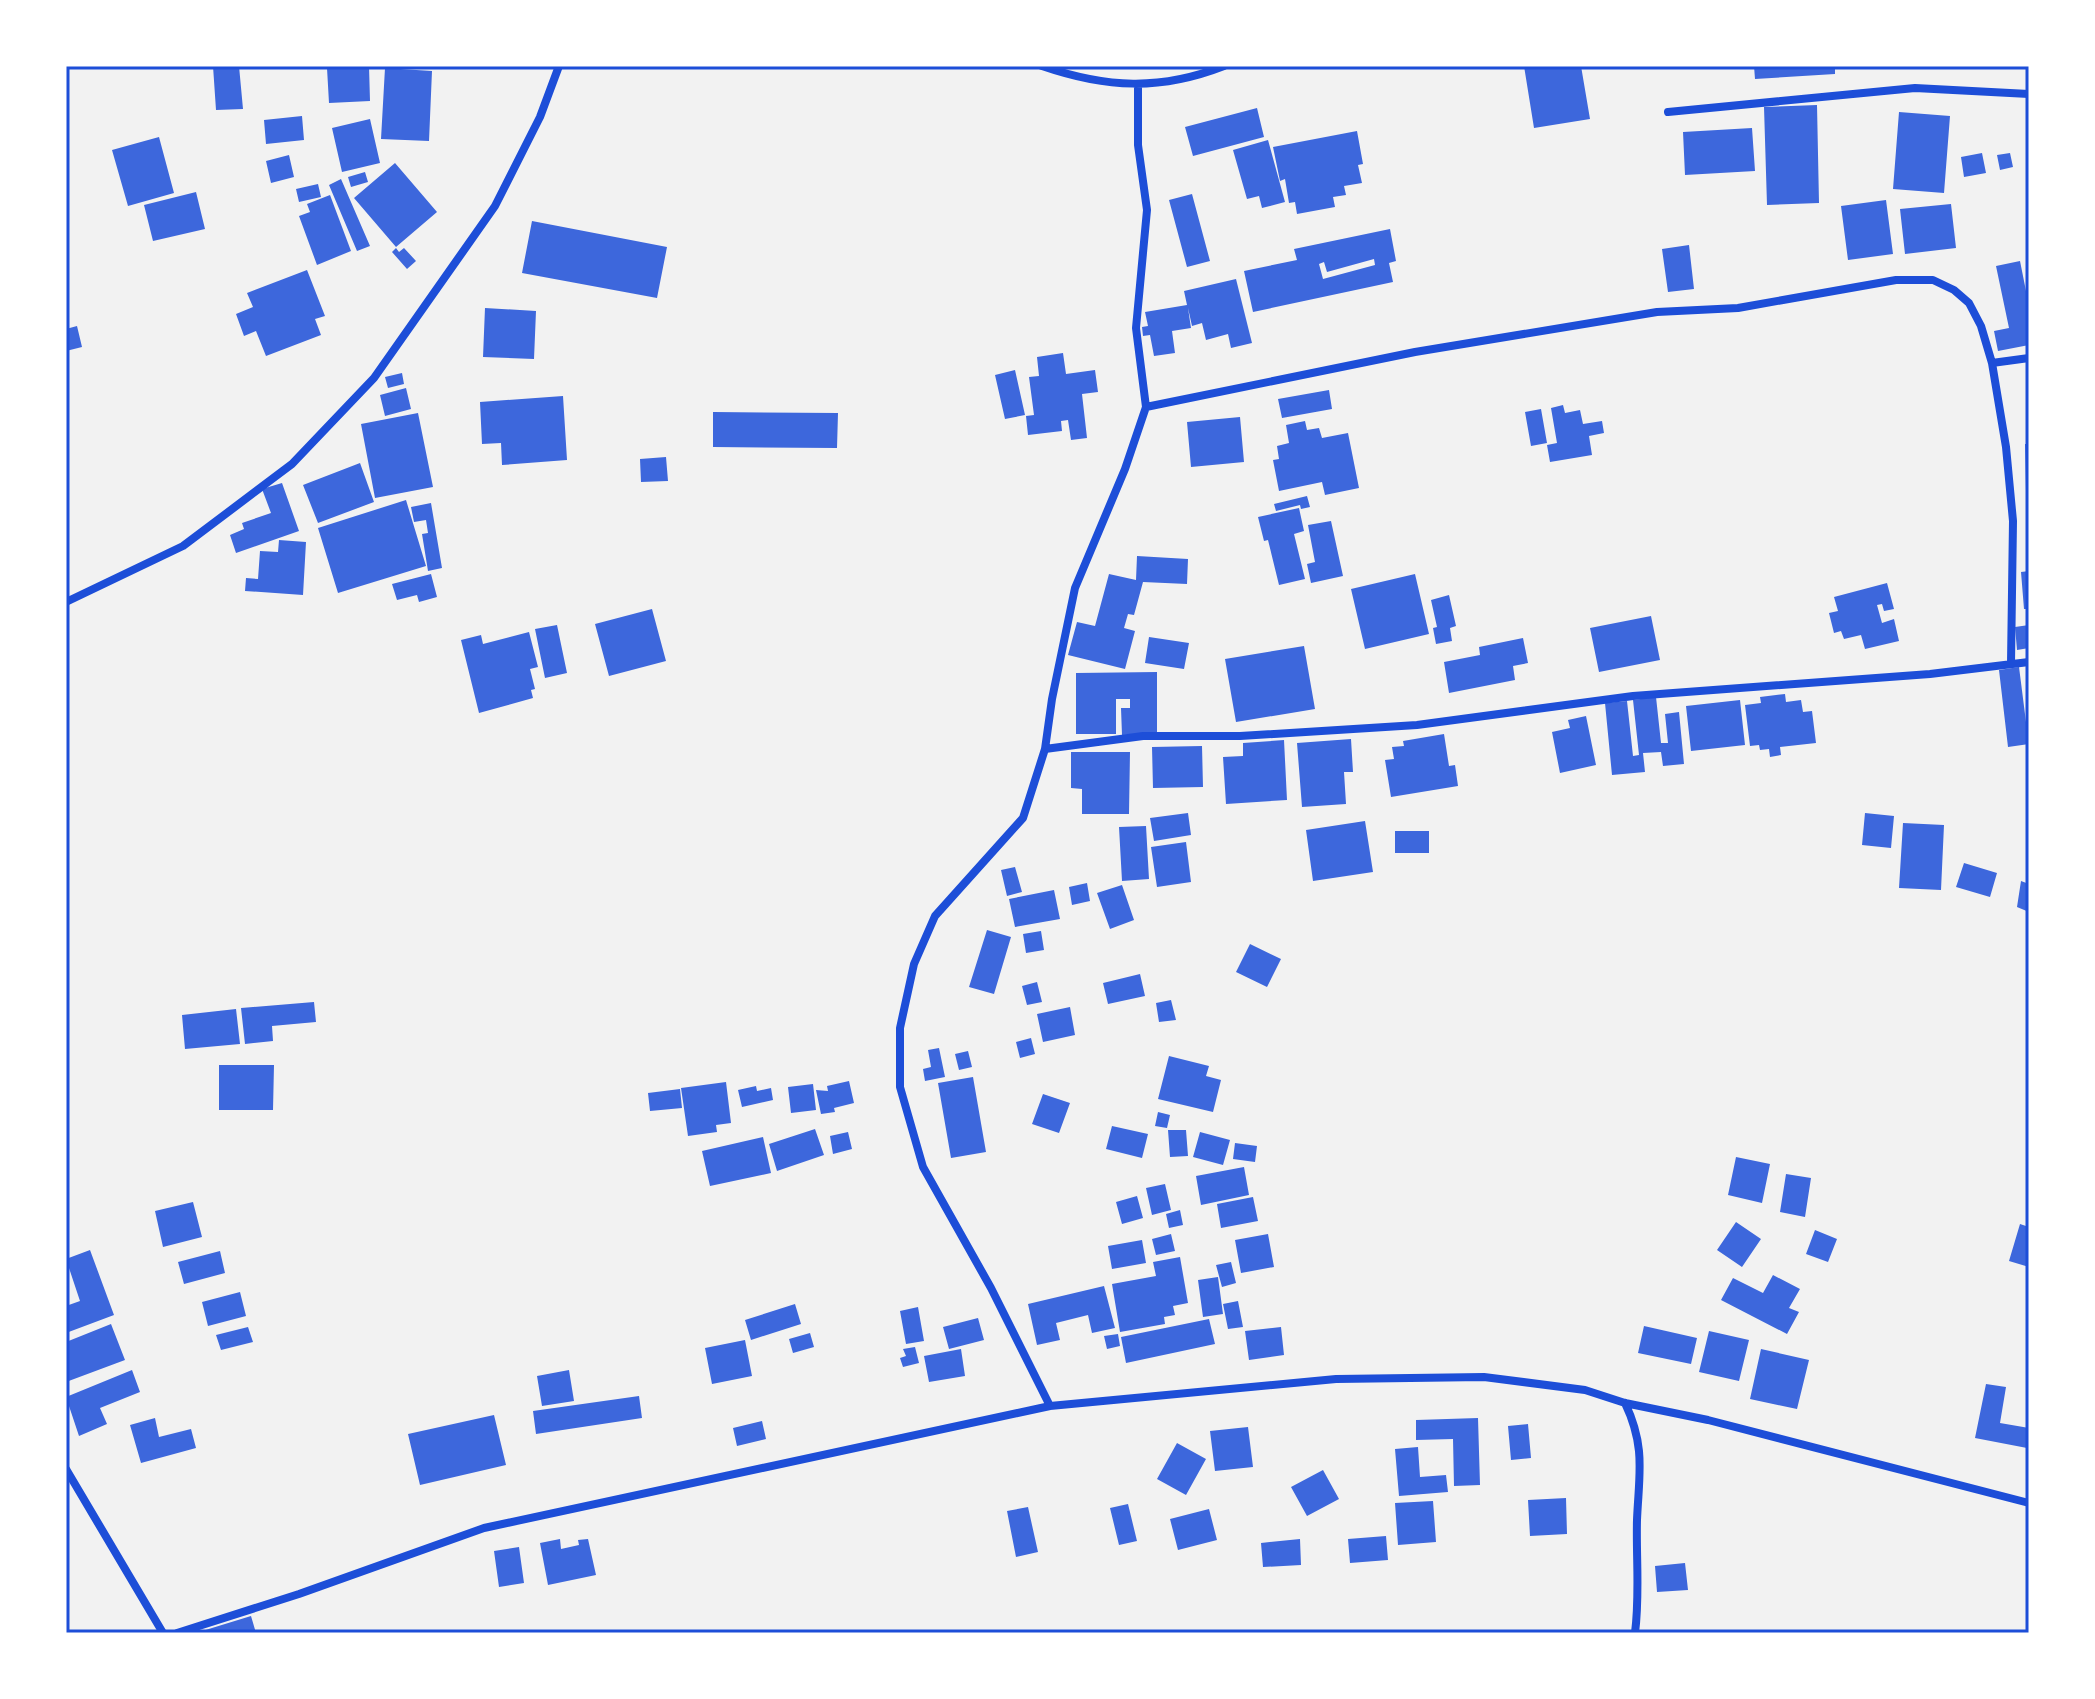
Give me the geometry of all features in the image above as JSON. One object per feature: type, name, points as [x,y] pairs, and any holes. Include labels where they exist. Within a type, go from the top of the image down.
[{"type":"street","points":[[66,602],[183,546],[292,464],[374,378],[495,206],[540,117],[559,66]]},
{"type":"street","points":[[1042,66],[1076,78],[1138,86],[1205,73],[1224,66]]},
{"type":"street","points":[[1050,1406],[991,1288],[923,1167],[900,1087],[900,1028],[914,964],[935,916],[1023,818],[1045,749],[1075,588],[1125,469],[1146,407],[1136,328],[1147,210],[1138,145],[1138,86]]},
{"type":"street","points":[[1668,112],[1915,88],[2029,94]]},
{"type":"street","points":[[1146,407],[1415,352],[1657,312],[1738,308],[1896,280],[1933,280],[1954,290],[1969,303],[1981,326],[1992,363],[2006,447],[2013,521],[2011,663]]},
{"type":"street","points":[[1992,363],[2029,358]]},
{"type":"street","points":[[1045,749],[1143,736],[1240,736],[1417,725],[1633,696],[1930,674],[2029,662]]},
{"type":"street","points":[[177,1633],[299,1594],[484,1528],[1050,1406],[1336,1379],[1469,1377],[1585,1390],[1625,1403],[1708,1420],[2029,1503]]},
{"type":"street","points":[[1625,1403],[1636,1427],[1641,1454],[1635,1633]]},
{"type":"street","points":[[66,1469],[163,1633]]},
{"type":"building","points":[[213,66],[239,66],[243,109],[216,110]]},
{"type":"building","points":[[369,66],[370,101],[329,103],[327,68]]},
{"type":"building","points":[[1524,66],[1581,66],[1590,119],[1534,128]]},
{"type":"building","points":[[1754,66],[1835,66],[1835,74],[1755,79]]},
{"type":"building","points":[[385,68],[432,71],[429,141],[381,139]]},
{"type":"building","points":[[1817,105],[1819,203],[1767,205],[1764,107]]},
{"type":"building","points":[[1257,108],[1264,137],[1193,156],[1185,127]]},
{"type":"building","points":[[1899,112],[1950,116],[1944,193],[1893,189]]},
{"type":"building","points":[[302,116],[304,140],[266,144],[264,120]]},
{"type":"building","points":[[370,119],[380,163],[342,172],[332,128]]},
{"type":"building","points":[[1752,128],[1755,171],[1685,175],[1683,132]]},
{"type":"building","points":[[1357,131],[1363,164],[1358,165],[1362,183],[1344,186],[1346,195],[1333,197],[1335,207],[1297,214],[1295,202],[1289,203],[1285,179],[1280,181],[1273,147]]},
{"type":"building","points":[[159,137],[174,193],[128,206],[112,150]]},
{"type":"building","points":[[1268,140],[1285,202],[1262,208],[1259,196],[1247,199],[1233,150]]},
{"type":"building","points":[[1982,153],[1986,173],[1964,177],[1961,157]]},
{"type":"building","points":[[2010,153],[2013,167],[2000,170],[1997,155]]},
{"type":"building","points":[[289,155],[294,177],[271,183],[266,161]]},
{"type":"building","points":[[395,163],[437,212],[396,247],[354,198]]},
{"type":"building","points":[[365,172],[368,182],[351,187],[348,177]]},
{"type":"building","points":[[341,179],[370,246],[357,251],[329,185]]},
{"type":"building","points":[[318,184],[321,197],[299,202],[296,189]]},
{"type":"building","points":[[196,192],[205,229],[153,241],[144,205]]},
{"type":"building","points":[[1192,194],[1210,261],[1187,267],[1169,200]]},
{"type":"building","points":[[330,195],[351,251],[317,265],[299,216],[310,212],[307,204]]},
{"type":"building","points":[[1886,200],[1893,254],[1848,260],[1841,206]]},
{"type":"building","points":[[1951,204],[1956,248],[1905,254],[1900,209]]},
{"type":"building","points":[[532,221],[667,247],[657,298],[522,273]]},
{"type":"building","points":[[1390,229],[1396,261],[1389,263],[1393,282],[1253,312],[1244,271],[1297,260],[1294,249]],"holes":[[[1374,259],[1375,265],[1323,279],[1319,264],[1324,262],[1327,272]]]},
{"type":"building","points":[[1689,245],[1694,289],[1668,292],[1662,249]]},
{"type":"building","points":[[396,248],[399,252],[404,248],[416,261],[407,269],[392,252]]},
{"type":"building","points":[[2020,261],[2029,306],[2029,345],[1998,351],[1994,331],[2009,328],[1996,266]]},
{"type":"building","points":[[307,270],[325,316],[315,319],[321,335],[266,356],[256,331],[244,336],[236,314],[253,307],[247,293]]},
{"type":"building","points":[[1236,279],[1252,343],[1231,348],[1228,334],[1206,340],[1202,323],[1192,326],[1188,308],[1191,328],[1172,331],[1175,353],[1154,356],[1150,335],[1143,336],[1142,327],[1148,326],[1145,312],[1187,305],[1184,291]]},
{"type":"building","points":[[485,308],[536,311],[534,359],[483,357]]},
{"type":"building","points":[[77,326],[82,347],[66,351],[66,329]]},
{"type":"building","points":[[1063,353],[1066,374],[1095,370],[1098,392],[1082,394],[1087,438],[1071,440],[1068,420],[1061,421],[1062,431],[1028,435],[1026,416],[1034,415],[1029,377],[1039,376],[1037,357]]},
{"type":"building","points":[[1015,370],[1025,415],[1005,419],[995,375]]},
{"type":"building","points":[[402,373],[404,384],[388,388],[385,377]]},
{"type":"building","points":[[406,388],[411,409],[385,416],[380,395]]},
{"type":"building","points":[[1329,390],[1332,409],[1282,418],[1278,399]]},
{"type":"building","points":[[563,396],[567,460],[502,465],[501,443],[482,444],[480,402]]},
{"type":"building","points":[[1563,405],[1565,413],[1580,410],[1583,424],[1602,421],[1604,433],[1589,436],[1592,455],[1550,462],[1547,445],[1557,443],[1551,408]]},
{"type":"building","points":[[1541,409],[1547,443],[1531,446],[1525,412]]},
{"type":"building","points":[[713,412],[838,413],[837,448],[713,447]]},
{"type":"building","points":[[418,413],[433,487],[375,498],[361,424]]},
{"type":"building","points":[[1240,417],[1244,462],[1191,467],[1187,422]]},
{"type":"building","points":[[1305,421],[1307,430],[1319,428],[1322,438],[1348,433],[1359,488],[1325,495],[1322,482],[1279,491],[1273,460],[1279,459],[1277,446],[1289,443],[1286,425]]},
{"type":"building","points":[[2025,444],[2029,444],[2029,491],[2026,491]]},
{"type":"building","points":[[666,457],[668,481],[641,482],[640,459]]},
{"type":"building","points":[[360,463],[374,502],[318,523],[303,485]]},
{"type":"building","points":[[282,483],[299,531],[236,553],[230,535],[244,529],[242,523],[271,513],[262,489]]},
{"type":"building","points":[[1307,496],[1310,507],[1301,509],[1300,505],[1276,511],[1274,504]]},
{"type":"building","points":[[406,500],[426,566],[338,593],[318,528]]},
{"type":"building","points":[[431,503],[442,568],[428,571],[422,534],[428,533],[426,520],[414,522],[411,507]]},
{"type":"building","points":[[1299,508],[1304,531],[1294,534],[1305,579],[1279,585],[1268,540],[1264,541],[1258,517]]},
{"type":"building","points":[[1331,521],[1343,576],[1311,583],[1307,564],[1315,562],[1308,525]]},
{"type":"building","points":[[279,540],[306,542],[303,595],[245,591],[246,578],[258,579],[260,551],[278,552]]},
{"type":"building","points":[[1137,556],[1188,559],[1187,584],[1143,582],[1134,615],[1128,614],[1124,628],[1135,631],[1125,669],[1068,655],[1077,622],[1095,626],[1109,574],[1136,580]]},
{"type":"building","points":[[2029,571],[2029,609],[2024,609],[2021,572]]},
{"type":"building","points":[[431,574],[437,597],[419,602],[417,595],[397,600],[392,584]]},
{"type":"building","points":[[1415,574],[1429,634],[1365,649],[1351,589]]},
{"type":"building","points":[[1887,583],[1894,609],[1884,611],[1882,604],[1877,605],[1882,623],[1894,619],[1899,641],[1865,649],[1861,635],[1844,639],[1841,631],[1834,633],[1829,613],[1838,611],[1834,597]]},
{"type":"building","points":[[1449,595],[1456,626],[1450,628],[1452,641],[1436,644],[1433,628],[1437,627],[1431,600]]},
{"type":"building","points":[[652,609],[666,661],[609,676],[595,624]]},
{"type":"building","points":[[1651,616],[1660,660],[1599,672],[1590,628]]},
{"type":"building","points":[[557,625],[567,673],[545,678],[535,629]]},
{"type":"building","points":[[2029,625],[2029,648],[2017,650],[2015,627]]},
{"type":"building","points":[[529,632],[538,667],[530,669],[535,689],[531,690],[533,698],[479,713],[461,640],[481,635],[483,644]]},
{"type":"building","points":[[1149,637],[1189,643],[1184,669],[1145,663]]},
{"type":"building","points":[[1523,638],[1528,663],[1513,666],[1515,680],[1449,693],[1444,662],[1480,655],[1479,647]]},
{"type":"building","points":[[1304,646],[1315,709],[1236,722],[1225,659]]},
{"type":"building","points":[[2019,667],[2026,722],[2029,721],[2029,744],[2008,747],[1999,670]]},
{"type":"building","points":[[1157,672],[1157,734],[1122,735],[1121,708],[1130,708],[1130,699],[1116,699],[1116,734],[1076,734],[1076,673]]},
{"type":"building","points":[[1785,694],[1786,702],[1801,700],[1803,712],[1812,711],[1816,743],[1780,747],[1781,755],[1770,757],[1769,749],[1750,746],[1745,705],[1761,703],[1760,697]]},
{"type":"building","points":[[1656,697],[1661,743],[1668,743],[1665,714],[1679,712],[1684,764],[1663,766],[1661,752],[1643,753],[1645,772],[1612,775],[1605,703],[1627,701],[1633,756],[1639,755],[1633,700]]},
{"type":"building","points":[[1740,700],[1745,745],[1691,751],[1686,706]]},
{"type":"building","points":[[1586,716],[1596,765],[1560,773],[1552,732],[1570,728],[1568,720]]},
{"type":"building","points":[[1444,734],[1449,766],[1455,765],[1458,786],[1391,797],[1385,760],[1394,759],[1392,747],[1404,746],[1403,741]]},
{"type":"building","points":[[1351,739],[1353,772],[1344,772],[1346,804],[1302,807],[1297,743]]},
{"type":"building","points":[[1284,740],[1287,800],[1226,804],[1223,757],[1243,756],[1243,743]]},
{"type":"building","points":[[1202,746],[1203,787],[1153,788],[1152,747]]},
{"type":"building","points":[[1071,752],[1130,752],[1129,814],[1082,814],[1082,789],[1071,788]]},
{"type":"building","points":[[1188,813],[1191,835],[1154,841],[1150,818]]},
{"type":"building","points":[[1865,813],[1894,816],[1891,848],[1862,845]]},
{"type":"building","points":[[1365,821],[1373,872],[1313,881],[1306,830]]},
{"type":"building","points":[[1903,823],[1944,825],[1941,890],[1899,888]]},
{"type":"building","points":[[1146,826],[1149,879],[1122,881],[1119,827]]},
{"type":"building","points":[[1395,831],[1429,831],[1429,853],[1395,853]]},
{"type":"building","points":[[1186,842],[1191,882],[1157,887],[1151,847]]},
{"type":"building","points":[[1964,863],[1997,873],[1990,897],[1956,887]]},
{"type":"building","points":[[1015,867],[1022,892],[1007,896],[1001,870]]},
{"type":"building","points":[[2021,881],[2029,884],[2029,912],[2017,907]]},
{"type":"building","points":[[1087,883],[1090,901],[1072,905],[1069,887]]},
{"type":"building","points":[[1122,885],[1134,920],[1110,929],[1097,893]]},
{"type":"building","points":[[1054,890],[1060,919],[1015,927],[1009,899]]},
{"type":"building","points":[[987,930],[1011,937],[994,994],[969,987]]},
{"type":"building","points":[[1041,931],[1044,950],[1026,953],[1023,934]]},
{"type":"building","points":[[1250,944],[1281,959],[1267,987],[1236,972]]},
{"type":"building","points":[[1140,974],[1145,996],[1108,1004],[1103,983]]},
{"type":"building","points":[[1037,982],[1042,1002],[1027,1005],[1022,986]]},
{"type":"building","points":[[1171,1000],[1176,1020],[1159,1022],[1156,1003]]},
{"type":"building","points":[[314,1002],[316,1022],[272,1026],[273,1041],[245,1044],[241,1008]]},
{"type":"building","points":[[1070,1007],[1075,1035],[1043,1042],[1037,1014]]},
{"type":"building","points":[[236,1009],[240,1044],[185,1049],[182,1015]]},
{"type":"building","points":[[1031,1038],[1035,1054],[1020,1058],[1016,1042]]},
{"type":"building","points":[[939,1048],[945,1077],[925,1081],[923,1069],[931,1067],[928,1050]]},
{"type":"building","points":[[968,1051],[972,1067],[959,1070],[955,1054]]},
{"type":"building","points":[[1169,1056],[1209,1066],[1206,1076],[1221,1080],[1213,1112],[1158,1099]]},
{"type":"building","points":[[219,1065],[274,1065],[273,1110],[219,1110]]},
{"type":"building","points":[[973,1077],[986,1152],[951,1158],[938,1083]]},
{"type":"building","points":[[849,1081],[854,1103],[834,1108],[835,1112],[821,1114],[816,1090],[828,1091],[827,1086]]},
{"type":"building","points":[[726,1082],[731,1123],[716,1125],[717,1132],[688,1136],[681,1088]]},
{"type":"building","points":[[813,1084],[816,1110],[791,1113],[788,1087]]},
{"type":"building","points":[[756,1086],[757,1091],[771,1088],[773,1100],[742,1107],[738,1090]]},
{"type":"building","points":[[680,1089],[682,1108],[650,1111],[648,1093]]},
{"type":"building","points":[[1043,1094],[1070,1103],[1059,1133],[1032,1124]]},
{"type":"building","points":[[1158,1112],[1170,1115],[1167,1128],[1155,1126]]},
{"type":"building","points":[[1112,1126],[1148,1134],[1142,1158],[1106,1149]]},
{"type":"building","points":[[815,1129],[824,1155],[777,1171],[769,1144]]},
{"type":"building","points":[[1168,1130],[1186,1130],[1188,1156],[1170,1157]]},
{"type":"building","points":[[848,1132],[852,1149],[833,1154],[830,1136]]},
{"type":"building","points":[[1200,1132],[1230,1140],[1223,1165],[1193,1157]]},
{"type":"building","points":[[763,1137],[771,1173],[710,1186],[702,1151]]},
{"type":"building","points":[[1235,1143],[1257,1146],[1255,1162],[1233,1159]]},
{"type":"building","points":[[1736,1157],[1770,1164],[1762,1203],[1728,1195]]},
{"type":"building","points":[[1244,1167],[1249,1195],[1201,1205],[1196,1176]]},
{"type":"building","points":[[1786,1174],[1811,1178],[1805,1217],[1780,1212]]},
{"type":"building","points":[[1165,1184],[1171,1210],[1152,1215],[1146,1188]]},
{"type":"building","points":[[1137,1196],[1143,1218],[1122,1224],[1116,1202]]},
{"type":"building","points":[[1253,1197],[1258,1221],[1221,1228],[1217,1204]]},
{"type":"building","points":[[193,1202],[202,1237],[163,1247],[155,1211]]},
{"type":"building","points":[[1180,1210],[1183,1225],[1169,1228],[1166,1214]]},
{"type":"building","points":[[1736,1222],[1761,1239],[1742,1267],[1717,1250]]},
{"type":"building","points":[[2020,1224],[2029,1227],[2029,1267],[2009,1261]]},
{"type":"building","points":[[1815,1230],[1837,1239],[1828,1262],[1806,1254]]},
{"type":"building","points":[[1171,1234],[1175,1251],[1156,1255],[1152,1239]]},
{"type":"building","points":[[1268,1234],[1274,1267],[1241,1273],[1235,1240]]},
{"type":"building","points":[[1142,1240],[1146,1263],[1112,1269],[1108,1246]]},
{"type":"building","points":[[90,1250],[114,1315],[66,1333],[66,1306],[80,1301],[66,1259]]},
{"type":"building","points":[[220,1251],[225,1273],[184,1284],[178,1262]]},
{"type":"building","points":[[1180,1257],[1188,1303],[1173,1306],[1175,1315],[1164,1317],[1165,1324],[1120,1332],[1112,1284],[1156,1276],[1153,1262]]},
{"type":"building","points":[[1231,1262],[1236,1283],[1222,1287],[1216,1265]]},
{"type":"building","points":[[1773,1275],[1800,1289],[1789,1308],[1799,1312],[1787,1334],[1721,1300],[1733,1278],[1763,1293]]},
{"type":"building","points":[[1218,1277],[1223,1314],[1203,1317],[1198,1280]]},
{"type":"building","points":[[1104,1286],[1115,1328],[1092,1333],[1088,1315],[1056,1323],[1060,1340],[1037,1345],[1028,1304]]},
{"type":"building","points":[[240,1292],[246,1316],[208,1326],[202,1302]]},
{"type":"building","points":[[1238,1301],[1243,1327],[1228,1329],[1223,1304]]},
{"type":"building","points":[[795,1304],[801,1324],[751,1340],[745,1320]]},
{"type":"building","points":[[918,1307],[924,1341],[906,1344],[900,1311]]},
{"type":"building","points":[[978,1318],[984,1340],[949,1349],[943,1327]]},
{"type":"building","points":[[1209,1319],[1215,1344],[1126,1363],[1121,1337]]},
{"type":"building","points":[[111,1324],[125,1360],[66,1382],[66,1342]]},
{"type":"building","points":[[1644,1326],[1697,1338],[1691,1364],[1638,1353]]},
{"type":"building","points":[[248,1327],[253,1342],[221,1350],[216,1335]]},
{"type":"building","points":[[1281,1327],[1284,1355],[1249,1360],[1245,1331]]},
{"type":"building","points":[[1709,1331],[1749,1340],[1739,1381],[1699,1372]]},
{"type":"building","points":[[810,1333],[814,1347],[793,1353],[789,1339]]},
{"type":"building","points":[[1118,1334],[1120,1346],[1107,1349],[1104,1336]]},
{"type":"building","points":[[745,1340],[752,1376],[712,1384],[705,1348]]},
{"type":"building","points":[[915,1347],[919,1363],[903,1367],[900,1358],[906,1356],[903,1349]]},
{"type":"building","points":[[961,1349],[965,1376],[929,1382],[924,1356]]},
{"type":"building","points":[[1761,1349],[1809,1360],[1797,1409],[1750,1399]]},
{"type":"building","points":[[132,1370],[140,1392],[100,1408],[107,1424],[79,1436],[66,1397]]},
{"type":"building","points":[[569,1370],[574,1401],[542,1406],[537,1376]]},
{"type":"building","points":[[1986,1384],[2006,1387],[2000,1423],[2029,1428],[2027,1448],[1975,1438]]},
{"type":"building","points":[[639,1396],[642,1418],[536,1434],[533,1411]]},
{"type":"building","points":[[494,1415],[506,1465],[420,1485],[408,1434]]},
{"type":"building","points":[[155,1418],[159,1437],[191,1429],[196,1448],[141,1463],[130,1425]]},
{"type":"building","points":[[1478,1418],[1480,1485],[1454,1486],[1453,1439],[1416,1440],[1416,1420]]},
{"type":"building","points":[[762,1421],[766,1439],[737,1446],[733,1428]]},
{"type":"building","points":[[1528,1424],[1531,1458],[1511,1460],[1508,1426]]},
{"type":"building","points":[[1248,1427],[1253,1467],[1215,1471],[1210,1431]]},
{"type":"building","points":[[1177,1443],[1206,1459],[1186,1495],[1157,1479]]},
{"type":"building","points":[[1418,1447],[1420,1477],[1446,1475],[1448,1492],[1399,1496],[1395,1449]]},
{"type":"building","points":[[1323,1470],[1339,1499],[1307,1516],[1291,1487]]},
{"type":"building","points":[[1566,1498],[1567,1534],[1530,1536],[1528,1500]]},
{"type":"building","points":[[1433,1501],[1436,1542],[1398,1545],[1395,1503]]},
{"type":"building","points":[[1128,1504],[1137,1541],[1119,1545],[1110,1508]]},
{"type":"building","points":[[1028,1507],[1038,1552],[1016,1557],[1007,1511]]},
{"type":"building","points":[[1209,1509],[1217,1540],[1178,1550],[1170,1519]]},
{"type":"building","points":[[1386,1536],[1388,1560],[1350,1563],[1348,1539]]},
{"type":"building","points":[[560,1539],[561,1549],[579,1545],[578,1540],[588,1539],[596,1575],[548,1585],[540,1543]]},
{"type":"building","points":[[1300,1539],[1301,1565],[1263,1567],[1261,1543]]},
{"type":"building","points":[[519,1547],[524,1583],[499,1587],[494,1551]]},
{"type":"building","points":[[1685,1563],[1688,1590],[1657,1592],[1655,1566]]},
{"type":"building","points":[[251,1616],[256,1633],[199,1633],[199,1632]]}]
